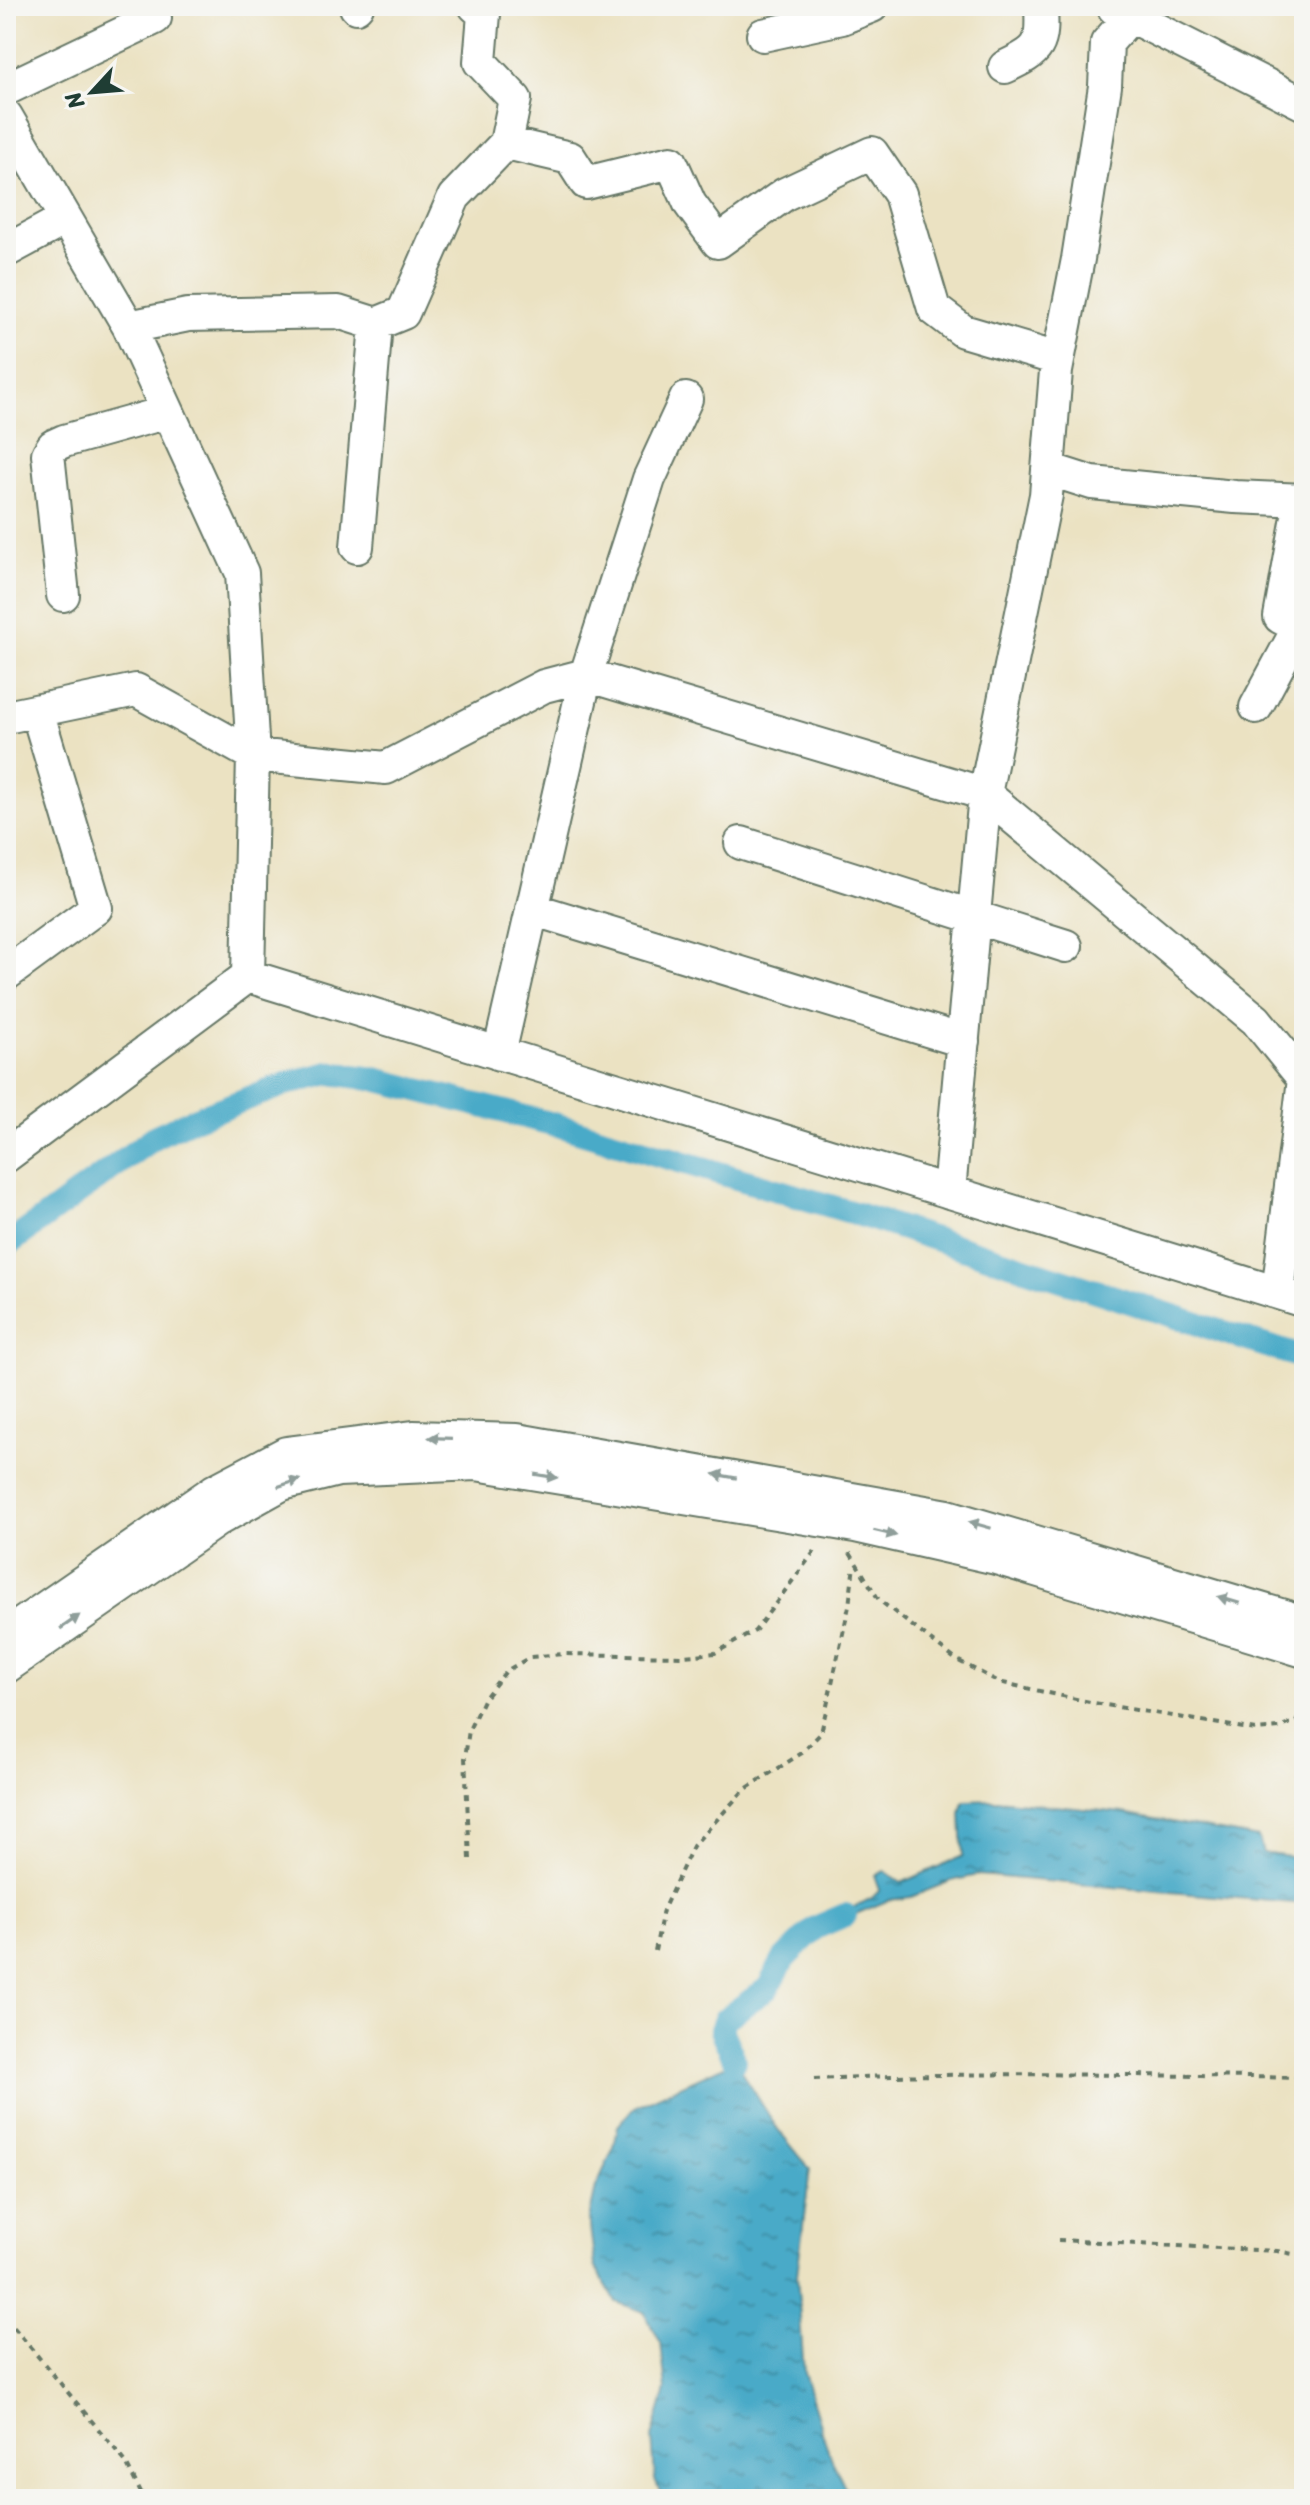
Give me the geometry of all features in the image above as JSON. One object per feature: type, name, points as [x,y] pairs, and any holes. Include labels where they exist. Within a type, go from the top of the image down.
[{"type":"street","points":[[129,327],[188,315],[338,312],[376,324],[403,313],[454,197],[506,143],[515,99],[480,62],[484,14],[475,6]]},
{"type":"street","points":[[763,35],[842,18],[872,6]]},
{"type":"street","points":[[1005,67],[1032,54],[1038,45],[1042,29],[1041,6]]},
{"type":"street","points":[[949,1192],[985,794],[1046,495],[1058,359],[1078,259],[1103,101],[1107,43],[1127,9],[1304,104]]},
{"type":"street","points":[[6,89],[155,18]]},
{"type":"street","points":[[6,116],[129,327],[242,573],[253,755],[248,976]]},
{"type":"street","points":[[506,143],[570,158],[586,183],[671,162],[690,204],[718,242],[785,194],[872,153],[900,194],[934,309],[963,331],[1058,359]]},
{"type":"street","points":[[6,251],[65,219]]},
{"type":"street","points":[[357,547],[376,324]]},
{"type":"street","points":[[499,1054],[586,675],[649,479],[686,399]]},
{"type":"street","points":[[63,595],[48,454],[53,446],[64,441],[168,412]]},
{"type":"street","points":[[1048,469],[1092,483],[1235,497],[1302,500],[1280,617],[1299,627],[1256,707]]},
{"type":"street","points":[[6,974],[96,908],[21,714],[136,690],[253,755],[386,768],[544,686],[586,675],[985,794],[1256,1020],[1304,1079],[1291,1297],[248,976]]},
{"type":"street","points":[[741,843],[1066,946]]},
{"type":"street","points":[[532,909],[963,1041]]},
{"type":"street","points":[[6,1156],[248,976]]},
{"type":"street","points":[[6,1667],[154,1548],[214,1491],[286,1453],[413,1437],[517,1440],[838,1509],[1304,1651]]},
{"type":"street","points":[[838,1509],[948,1516],[1304,1622]]},
{"type":"street","points":[[6,1635],[154,1548]]},
{"type":"path","points":[[838,1509],[855,1563],[879,1600],[955,1659],[999,1682],[1094,1703],[1256,1730],[1280,1728],[1304,1717]]},
{"type":"path","points":[[470,1859],[465,1758],[469,1730],[483,1700],[506,1671],[530,1657],[563,1654],[685,1656],[715,1653],[735,1644],[755,1631],[769,1613],[838,1509]]},
{"type":"path","points":[[655,1951],[663,1910],[693,1846],[744,1790],[802,1753],[821,1733],[849,1606],[855,1563]]},
{"type":"path","points":[[814,2079],[909,2074],[1304,2078]]},
{"type":"path","points":[[1058,2240],[1277,2251],[1304,2256]]},
{"type":"path","points":[[6,2318],[125,2461],[144,2499]]},
{"type":"water","points":[[997,1800],[1123,1813],[1258,1838],[1263,1853],[1304,1859],[1304,1904],[978,1875],[951,1881],[911,1897],[889,1900],[849,1917],[845,1915],[844,1912],[872,1898],[880,1890],[875,1875],[885,1871],[901,1883],[963,1856],[961,1814],[964,1801]]},
{"type":"water","points":[[735,2061],[776,2127],[810,2169],[797,2275],[804,2373],[828,2451],[850,2499],[663,2499],[655,2479],[652,2437],[666,2390],[661,2343],[644,2312],[616,2302],[595,2266],[589,2219],[596,2187],[614,2147],[618,2126],[634,2107]]},
{"type":"waterway","points":[[6,1246],[156,1136],[289,1083],[330,1073],[375,1079],[557,1125],[854,1213],[1304,1358]]},
{"type":"waterway","points":[[735,2061],[721,2030],[725,2019],[768,1988],[784,1959],[815,1928],[845,1915]]}]
